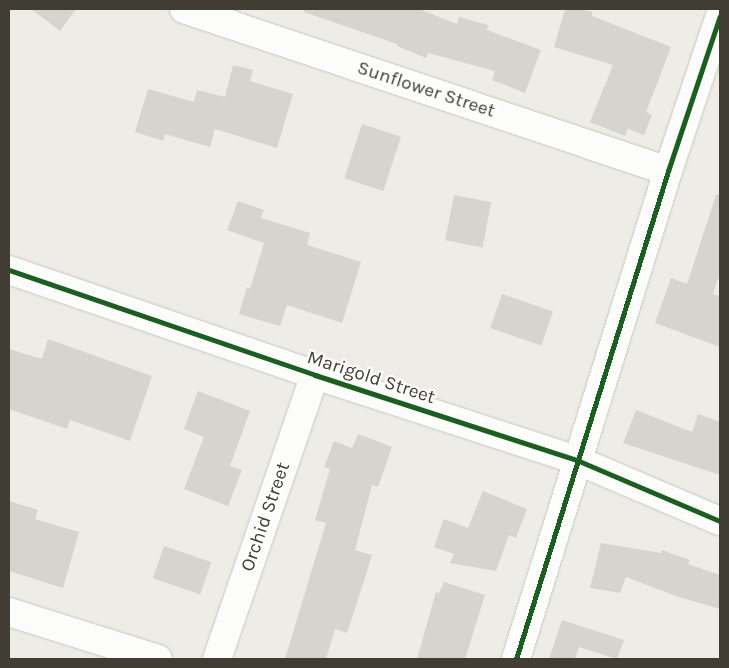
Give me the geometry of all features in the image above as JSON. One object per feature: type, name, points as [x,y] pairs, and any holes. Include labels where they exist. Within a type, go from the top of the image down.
[{"type":"street","name":"Sunflower Street","points":[[184,9],[668,171]]},
{"type":"street","points":[[516,659],[668,171],[720,16]]},
{"type":"street","name":"Marigold Street","points":[[9,270],[315,376],[579,461],[720,521]]},
{"type":"street","name":"Orchid Street","points":[[217,659],[315,376]]},
{"type":"street","points":[[9,612],[158,659]]},
{"type":"building","points":[[31,9],[76,9],[60,31]]},
{"type":"building","points":[[305,9],[419,9],[457,24],[459,17],[488,25],[487,30],[541,50],[525,93],[492,80],[495,71],[428,53],[426,58],[397,46],[397,44],[304,12]]},
{"type":"building","points":[[565,9],[580,9],[592,12],[592,16],[671,47],[646,112],[652,115],[644,135],[628,129],[625,136],[590,122],[613,65],[554,47]]},
{"type":"building","points":[[233,65],[253,70],[250,81],[293,94],[277,148],[215,129],[210,147],[165,134],[163,141],[135,132],[148,89],[194,102],[197,90],[225,97]]},
{"type":"building","points":[[362,124],[401,137],[383,191],[344,178]]},
{"type":"building","points":[[454,195],[491,202],[483,247],[445,240]]},
{"type":"building","points":[[716,195],[720,195],[720,272],[713,294],[720,296],[720,347],[655,323],[671,278],[687,284]]},
{"type":"building","points":[[238,201],[264,210],[261,218],[310,233],[307,245],[361,262],[342,323],[287,305],[280,326],[239,314],[247,287],[250,289],[264,243],[227,230]]},
{"type":"building","points":[[502,294],[553,312],[541,346],[490,328]]},
{"type":"building","points":[[48,339],[152,376],[130,441],[70,420],[67,429],[9,409],[9,349],[42,359]]},
{"type":"building","points":[[198,391],[250,411],[230,466],[242,470],[228,506],[184,489],[204,437],[184,429]]},
{"type":"building","points":[[636,410],[692,432],[698,414],[720,422],[720,475],[623,443]]},
{"type":"building","points":[[358,434],[392,447],[378,487],[372,485],[355,550],[372,555],[363,584],[347,633],[335,629],[326,659],[285,659],[326,523],[315,520],[330,469],[324,467],[334,441],[352,448]]},
{"type":"building","points":[[483,491],[527,509],[516,538],[509,535],[496,571],[450,563],[454,554],[434,547],[444,519],[468,528]]},
{"type":"building","points":[[9,501],[38,510],[35,519],[79,532],[63,588],[9,571]]},
{"type":"building","points":[[601,543],[661,553],[662,550],[690,560],[688,564],[720,575],[720,609],[676,596],[626,577],[620,593],[590,588]]},
{"type":"building","points":[[164,546],[211,562],[200,594],[153,578]]},
{"type":"building","points":[[444,582],[485,595],[465,659],[417,659],[436,592],[439,593]]},
{"type":"building","points":[[562,620],[624,640],[617,659],[579,647],[575,659],[549,659]]},
{"type":"cycle path","points":[[516,659],[668,171],[720,16]]},
{"type":"cycle path","points":[[9,270],[315,375],[579,461],[720,521]]}]
